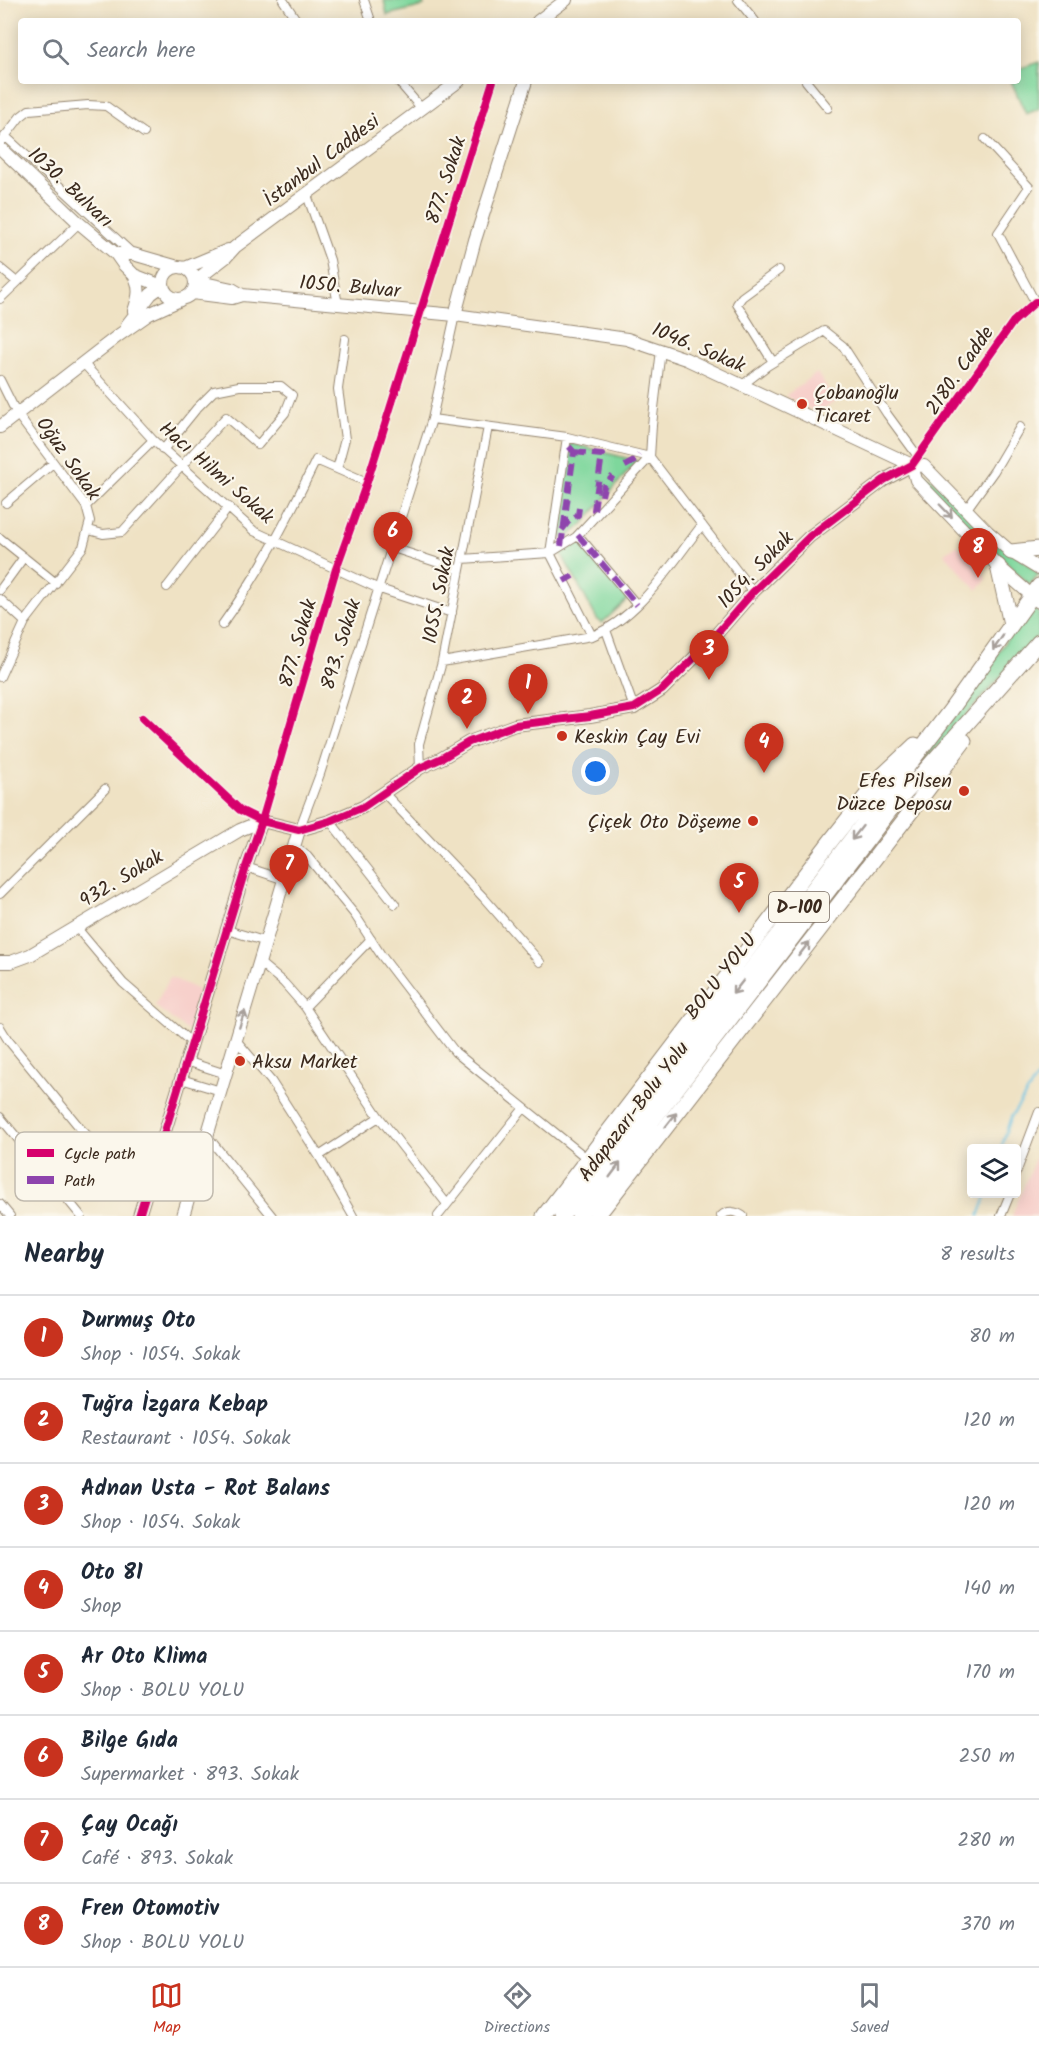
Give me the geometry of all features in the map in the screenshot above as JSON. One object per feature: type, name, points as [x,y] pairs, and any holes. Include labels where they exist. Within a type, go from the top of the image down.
[{"type":"highway","points":[[1011,552],[1039,549]]},
{"type":"highway","points":[[998,566],[1011,624]]},
{"type":"highway","name":"BOLU YOLU","points":[[562,1216],[950,711],[1011,624],[1037,595]]},
{"type":"highway","name":"Adapazarı-Bolu Yolu","points":[[579,1216],[890,810],[1037,646]]},
{"type":"highway","points":[[599,1215],[909,814],[972,730],[1000,687]]},
{"type":"highway","points":[[544,1216],[882,776],[950,711]]},
{"type":"street","points":[[283,0],[295,18]]},
{"type":"street","points":[[364,0],[370,18]]},
{"type":"street","points":[[545,18],[566,0]]},
{"type":"street","points":[[738,0],[753,18]]},
{"type":"street","points":[[401,84],[422,109]]},
{"type":"street","name":"İstanbul Caddesi","points":[[194,287],[235,247],[455,84]]},
{"type":"street","name":"877. Sokak","points":[[165,1132],[262,821],[336,569],[367,482],[492,84]]},
{"type":"street","name":"893. Sokak","points":[[209,1132],[299,830],[320,774],[390,546],[432,419],[455,315],[475,240],[525,84]]},
{"type":"street","points":[[808,84],[828,108]]},
{"type":"street","points":[[133,254],[3,139],[20,117],[29,110],[88,105],[106,106],[144,133]]},
{"type":"street","points":[[985,139],[1029,187],[998,233],[1037,302]]},
{"type":"street","name":"1030. Bulvarı","points":[[0,148],[79,224],[116,254],[134,275],[162,286]]},
{"type":"street","points":[[307,195],[330,260],[338,305]]},
{"type":"street","points":[[0,299],[79,224]]},
{"type":"street","name":"İstanbul Caddesi","points":[[181,268],[235,247]]},
{"type":"street","name":"1030. Bulvarı","points":[[116,254],[133,254],[181,268]]},
{"type":"street","points":[[0,268],[17,282]]},
{"type":"street","points":[[0,427],[149,314],[188,297],[194,287],[192,273],[181,268],[168,271],[164,275],[162,286],[167,296],[180,300]]},
{"type":"street","points":[[772,362],[736,304],[778,270]]},
{"type":"street","points":[[131,319],[139,285],[134,275]]},
{"type":"street","points":[[119,335],[151,294],[162,286]]},
{"type":"street","name":"1050. Bulvar","points":[[194,287],[232,289],[242,295],[455,315]]},
{"type":"street","name":"2180. Cadde","points":[[912,465],[1013,322],[1037,302]]},
{"type":"street","name":"1046. Sokak","points":[[455,315],[627,339],[686,360],[912,465],[924,466],[1011,552],[1039,568]]},
{"type":"street","points":[[741,386],[772,362],[824,331],[843,346],[917,455],[912,465],[916,480],[998,566],[1037,595]]},
{"type":"street","points":[[337,469],[345,439],[338,389],[345,339]]},
{"type":"street","points":[[462,559],[550,553],[578,535],[650,458],[661,350]]},
{"type":"street","name":"Hacı Hilmi Sokak","points":[[84,364],[153,441],[254,531],[377,588],[452,613]]},
{"type":"street","name":"Oğuz Sokak","points":[[0,380],[17,414],[87,506],[90,521],[83,547],[25,622],[0,677]]},
{"type":"street","points":[[89,530],[103,534],[122,532],[226,417],[258,445],[285,413],[292,395],[281,386],[239,386],[214,391],[163,450]]},
{"type":"street","points":[[432,419],[567,437],[650,458],[753,592]]},
{"type":"street","name":"1055. Sokak","points":[[420,768],[419,744],[442,662],[488,427]]},
{"type":"street","points":[[966,510],[994,471],[1020,427]]},
{"type":"street","points":[[567,437],[550,553],[592,636]]},
{"type":"street","points":[[87,506],[153,441]]},
{"type":"street","points":[[222,625],[248,589],[276,542],[316,460],[367,482]]},
{"type":"street","points":[[6,503],[53,464]]},
{"type":"street","name":"1054. Sokak","points":[[299,830],[330,821],[363,807],[420,768],[469,742],[515,724],[590,716],[634,708],[662,690],[707,645],[753,592],[808,537],[884,480],[912,465]]},
{"type":"street","points":[[168,587],[229,507]]},
{"type":"street","points":[[442,662],[592,636],[606,630],[637,605],[702,525]]},
{"type":"street","points":[[578,535],[637,605]]},
{"type":"street","points":[[0,538],[56,583]]},
{"type":"street","points":[[390,546],[460,570]]},
{"type":"street","points":[[0,590],[24,557]]},
{"type":"street","points":[[0,599],[25,622]]},
{"type":"street","points":[[606,630],[634,708]]},
{"type":"street","points":[[142,718],[240,810],[262,821],[299,830]]},
{"type":"street","points":[[0,894],[105,789]]},
{"type":"street","points":[[384,793],[500,916],[540,962]]},
{"type":"street","name":"932. Sokak","points":[[0,962],[21,959],[240,830],[262,821]]},
{"type":"street","points":[[330,821],[395,904]]},
{"type":"street","points":[[295,847],[314,865],[355,915],[381,955],[455,1052],[589,1160]]},
{"type":"street","points":[[246,867],[285,880]]},
{"type":"street","points":[[76,927],[123,983],[192,1043]]},
{"type":"street","points":[[227,930],[267,942]]},
{"type":"street","points":[[305,1007],[371,939]]},
{"type":"street","points":[[260,963],[284,983],[305,1007],[379,1117],[447,1204]]},
{"type":"street","points":[[0,1027],[84,1132]]},
{"type":"street","points":[[236,1040],[271,1081],[319,1156],[353,1216]]},
{"type":"street","points":[[186,1061],[226,1074]]},
{"type":"street","points":[[181,1079],[221,1091]]},
{"type":"street","points":[[438,1216],[524,1108]]},
{"type":"street","points":[[1021,1162],[1039,1112]]},
{"type":"street","points":[[319,1156],[379,1117]]},
{"type":"street","points":[[0,1118],[15,1136]]},
{"type":"street","points":[[213,1143],[272,1216]]},
{"type":"street","points":[[1001,1216],[1008,1198]]},
{"type":"street","points":[[68,1201],[80,1216]]},
{"type":"street","name":"877. Sokak","points":[[139,1216],[143,1201]]},
{"type":"street","name":"893. Sokak","points":[[183,1216],[187,1201]]},
{"type":"street","points":[[0,1204],[10,1216]]},
{"type":"street","points":[[721,1216],[725,1213],[738,1212],[743,1216]]},
{"type":"shaded area","points":[[817,373],[836,401],[818,413],[785,396]]},
{"type":"shaded area","points":[[957,545],[981,568],[986,580],[977,590],[944,553]]},
{"type":"shaded area","points":[[170,977],[203,992],[189,1032],[155,1006]]},
{"type":"shaded area","points":[[1039,1148],[1039,1216],[1012,1216]]},
{"type":"green space","points":[[384,0],[422,0],[424,6],[387,15]]},
{"type":"green space","points":[[1039,62],[1039,109],[1026,114],[1012,84],[1021,84],[1021,68]]},
{"type":"green space","points":[[570,443],[637,461],[583,524],[567,538],[555,537]]},
{"type":"green space","points":[[923,472],[1039,574],[1029,585],[919,475]]},
{"type":"green space","points":[[581,541],[628,599],[602,623],[597,619],[561,553],[563,548]]},
{"type":"green space","points":[[1029,605],[1039,613],[1039,634],[905,783],[977,685]]},
{"type":"waterway","points":[[1002,1144],[1011,1117],[1039,1075]]},
{"type":"waterway","points":[[979,1216],[986,1198]]},
{"type":"marked path","points":[[561,546],[574,452],[566,443]]},
{"type":"marked path","points":[[574,452],[602,455],[594,510],[598,514]]},
{"type":"marked path","points":[[625,466],[636,460],[639,455]]},
{"type":"marked path","points":[[602,496],[604,486],[613,476]]},
{"type":"marked path","points":[[562,530],[578,515],[579,508]]},
{"type":"marked path","points":[[578,535],[637,605]]},
{"type":"marked path","points":[[564,581],[573,576]]},
{"type":"cycle path","points":[[165,1132],[262,821],[336,569],[367,482],[492,84]]},
{"type":"cycle path","points":[[142,718],[240,810],[262,821],[299,830],[330,821],[363,807],[420,768],[469,742],[515,725],[634,708],[662,690],[707,645],[753,592],[809,537],[884,480],[912,465],[1013,322],[1035,302],[1039,302]]},
{"type":"cycle path","points":[[139,1216],[144,1201]]},
{"type":"place","name":"Çobanoğlu Ticaret","points":[[802,404]]},
{"type":"place","name":"Bilge Gıda","points":[[393,562]]},
{"type":"place","name":"Fren Otomotiv","points":[[978,578]]},
{"type":"place","name":"Adnan Usta - Rot Balans","points":[[709,680]]},
{"type":"place","name":"Durmuş Oto","points":[[528,714]]},
{"type":"place","name":"Tuğra İzgara Kebap","points":[[467,729]]},
{"type":"place","name":"Keskin Çay Evi","points":[[562,736]]},
{"type":"place","name":"Oto 81","points":[[764,773]]},
{"type":"place","name":"Efes Pilsen Düzce Deposu","points":[[964,791]]},
{"type":"place","name":"Çiçek Oto Döşeme","points":[[753,821]]},
{"type":"place","name":"Çay Ocağı","points":[[289,895]]},
{"type":"place","name":"Ar Oto Klima","points":[[739,913]]},
{"type":"place","name":"Aksu Market","points":[[240,1061]]}]
